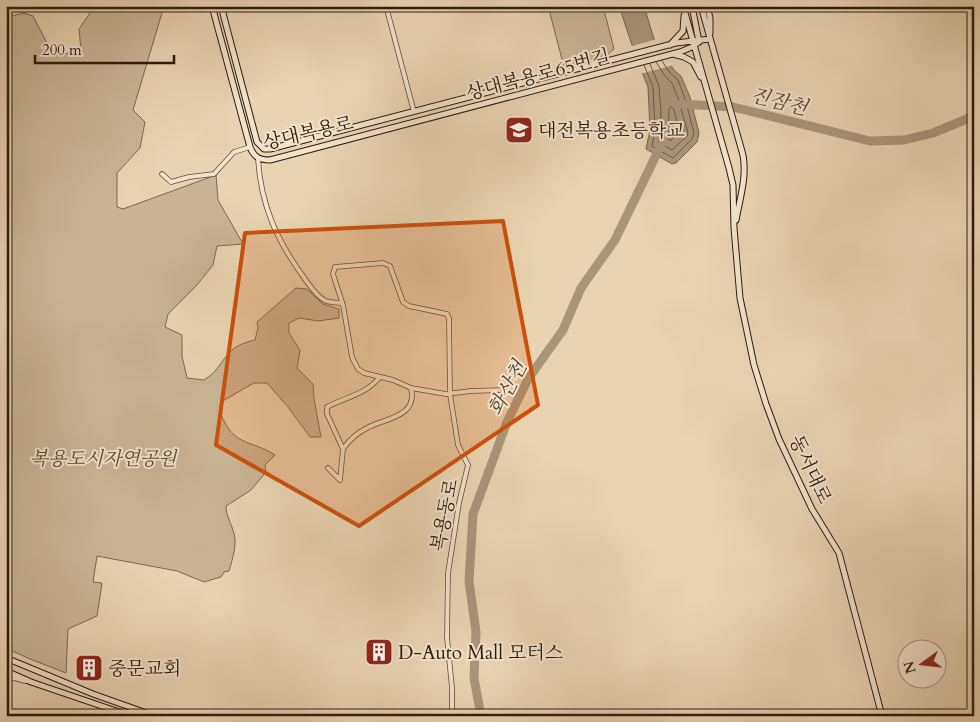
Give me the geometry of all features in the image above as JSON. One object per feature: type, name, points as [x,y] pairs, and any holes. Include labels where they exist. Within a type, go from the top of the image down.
[{"type":"street","name":"상대복용로","points":[[212,6],[250,147],[258,159],[270,160],[404,124]]},
{"type":"street","name":"상대복용로","points":[[222,6],[258,142],[264,149],[270,150],[402,115]]},
{"type":"street","points":[[386,6],[414,112]]},
{"type":"street","points":[[683,6],[696,43]]},
{"type":"street","points":[[673,43],[683,31],[683,6]]},
{"type":"street","points":[[692,6],[696,43]]},
{"type":"street","name":"동서대로","points":[[701,6],[745,167],[744,182],[734,228]]},
{"type":"street","points":[[696,43],[710,39],[710,18],[707,6]]},
{"type":"street","name":"상대복용로65번길","points":[[402,115],[623,58],[673,43],[696,43]]},
{"type":"street","name":"상대복용로65번길","points":[[404,124],[680,52],[696,43]]},
{"type":"street","name":"동서대로","points":[[696,43],[700,66],[733,184],[734,228],[740,298],[746,330],[766,404],[812,509],[839,553],[882,716]]},
{"type":"street","points":[[672,54],[693,62],[705,82]]},
{"type":"street","points":[[162,174],[171,182],[174,182],[189,177],[214,174],[234,152],[250,147]]},
{"type":"street","points":[[258,159],[266,206],[279,240],[302,275],[318,294],[325,300],[343,305],[350,350],[358,370],[411,388],[450,394],[504,390]]},
{"type":"street","name":"복용동로","points":[[343,305],[333,274],[335,267],[383,263],[390,266],[403,302],[409,306],[448,314],[450,328],[450,394],[458,445],[468,465],[459,503],[448,573],[447,637],[452,688],[452,716]]},
{"type":"street","points":[[328,468],[340,480],[343,449],[326,414],[326,407],[353,396],[376,382],[380,377]]},
{"type":"street","points":[[343,449],[355,436],[366,428],[400,415],[407,409],[412,403],[411,388]]},
{"type":"street","points":[[6,658],[93,694],[153,715]]},
{"type":"street","points":[[6,671],[31,682],[131,716]]},
{"type":"street","points":[[6,679],[14,678],[31,682]]},
{"type":"street","points":[[95,704],[117,716]]},
{"type":"highlighted area","points":[[503,221],[538,405],[359,526],[216,445],[245,233]]},
{"type":"green space","name":"복용도시자연공원","points":[[90,6],[164,6],[133,110],[145,122],[140,148],[117,173],[117,207],[123,209],[216,175],[218,200],[243,244],[217,246],[213,265],[196,286],[168,314],[165,327],[182,335],[182,356],[187,378],[204,380],[215,371],[233,349],[255,340],[258,328],[257,322],[296,288],[307,289],[323,304],[339,309],[339,318],[318,321],[299,318],[289,323],[289,333],[300,350],[297,368],[313,384],[321,437],[310,437],[267,383],[254,383],[221,402],[222,416],[234,435],[275,455],[265,465],[266,472],[251,490],[226,506],[235,540],[229,571],[224,572],[221,577],[204,582],[177,571],[97,556],[93,582],[102,583],[97,616],[68,629],[66,673],[6,648],[6,17],[24,13],[33,16],[49,47],[65,54],[81,50],[79,29],[90,13]]},
{"type":"green space","points":[[548,6],[603,6],[614,49],[607,55],[564,67]]},
{"type":"water","points":[[619,6],[644,6],[654,39],[674,70],[681,76],[690,97],[699,133],[697,142],[676,163],[672,164],[646,149],[650,130],[648,87]]},
{"type":"pier","points":[[657,39],[674,65],[640,74],[629,47]]},
{"type":"waterway","name":"진잠천","points":[[680,104],[733,107],[870,141],[904,140],[933,133],[974,116]]},
{"type":"waterway","name":"화산천","points":[[481,716],[474,678],[476,632],[469,581],[473,514],[507,422],[528,379],[563,330],[581,288],[615,240],[661,145]]},
{"type":"place","name":"대전복용초등학교","points":[[519,130]]},
{"type":"place","name":"D-Auto Mall 모터스","points":[[379,652]]},
{"type":"place","name":"중문교회","points":[[89,668]]}]
